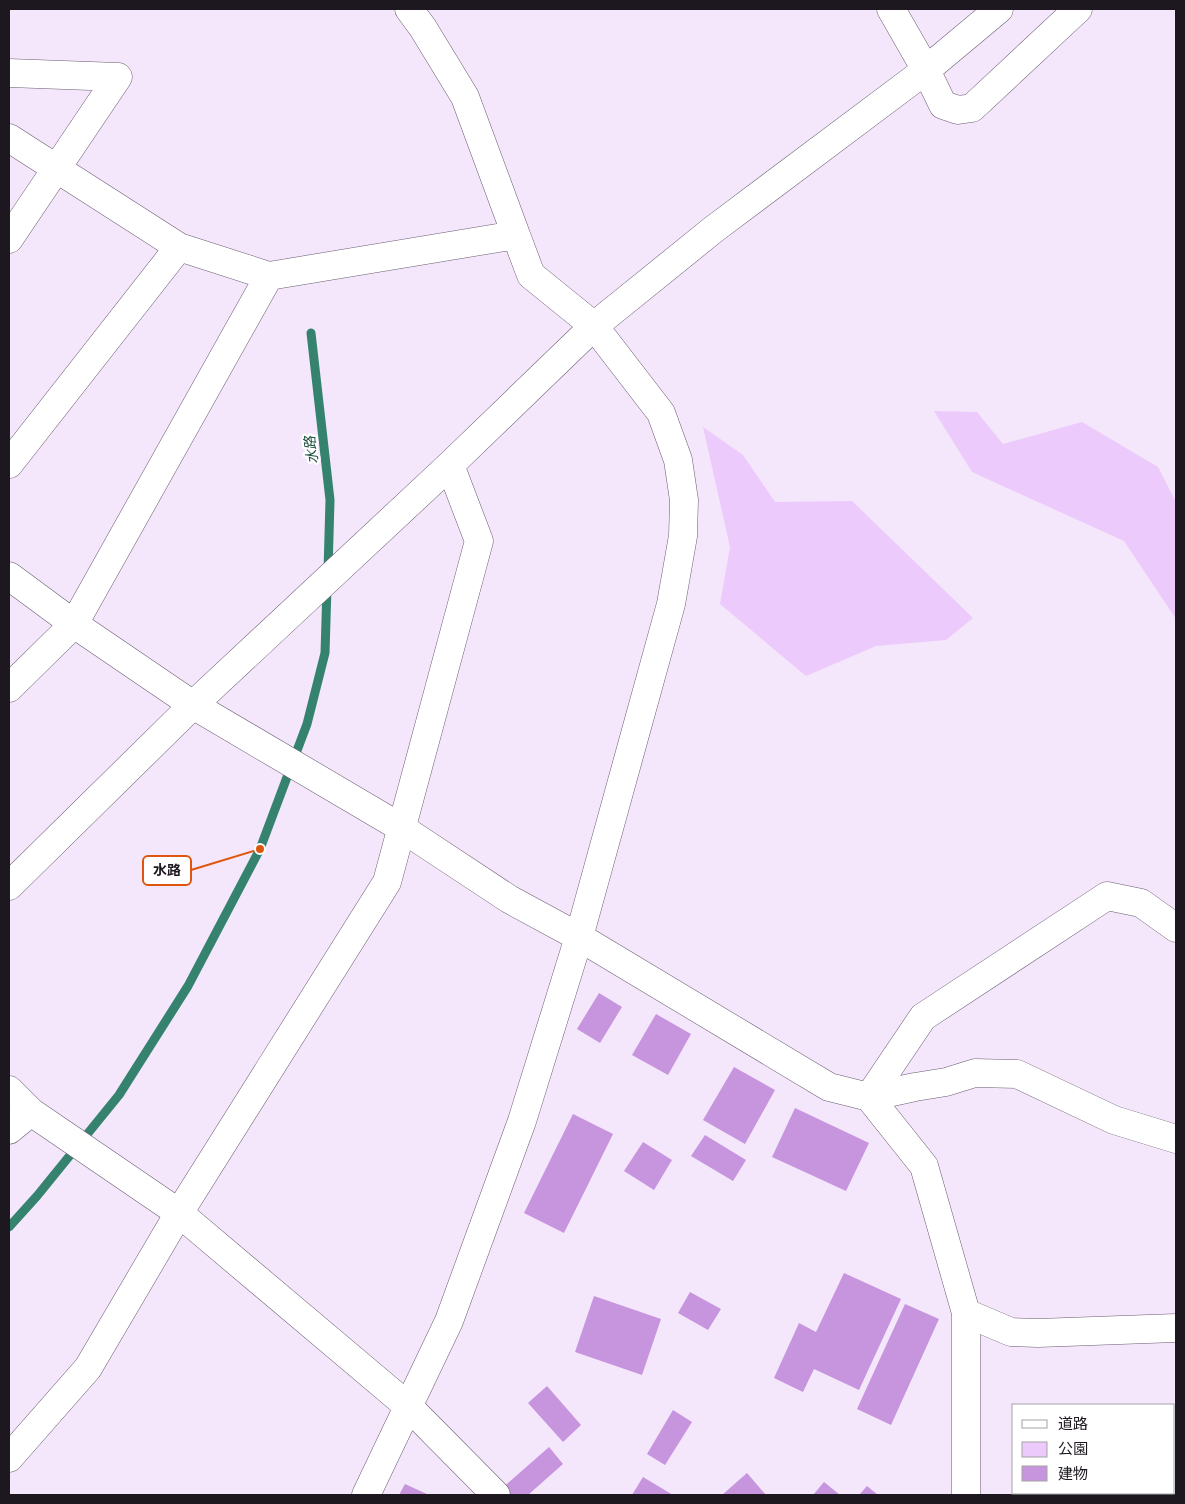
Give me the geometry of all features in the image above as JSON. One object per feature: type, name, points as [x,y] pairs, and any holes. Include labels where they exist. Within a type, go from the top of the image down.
[{"type":"street","points":[[366,1495],[449,1321],[528,1102],[579,937],[671,604],[683,536],[684,500],[678,460],[661,413],[594,326],[531,275],[465,97],[424,28],[409,9]]},
{"type":"street","points":[[891,9],[943,104],[958,110],[972,108],[1078,9]]},
{"type":"street","points":[[9,886],[193,705],[450,466],[594,326],[714,229],[926,70],[999,9]]},
{"type":"street","points":[[9,73],[118,77],[9,239]]},
{"type":"street","points":[[9,138],[179,247],[270,276],[516,235]]},
{"type":"street","points":[[9,464],[179,247]]},
{"type":"street","points":[[9,688],[74,624],[270,276]]},
{"type":"street","points":[[9,1458],[88,1368],[179,1213],[387,882],[400,827],[479,541],[450,466]]},
{"type":"street","points":[[9,576],[74,624],[193,705],[400,827],[510,899],[579,937],[829,1087],[870,1097],[915,1086],[946,1082],[975,1073],[1017,1074],[1114,1120],[1176,1139]]},
{"type":"street","points":[[870,1097],[923,1017],[1108,896],[1141,903],[1176,928]]},
{"type":"street","points":[[9,1090],[31,1112],[179,1213],[409,1407],[496,1495]]},
{"type":"street","points":[[870,1097],[924,1166],[966,1313],[966,1495]]},
{"type":"street","points":[[9,1130],[31,1112]]},
{"type":"street","points":[[966,1313],[1011,1332],[1038,1333],[1176,1328]]},
{"type":"green space","points":[[934,411],[977,412],[1003,444],[1082,422],[1158,467],[1176,502],[1176,619],[1124,541],[972,472]]},
{"type":"green space","points":[[703,427],[743,455],[775,502],[852,501],[973,618],[946,640],[876,646],[806,676],[720,604],[730,547]]},
{"type":"building","points":[[599,993],[622,1007],[600,1043],[577,1029]]},
{"type":"building","points":[[656,1014],[691,1034],[668,1075],[632,1055]]},
{"type":"building","points":[[734,1067],[775,1090],[745,1144],[703,1120]]},
{"type":"building","points":[[795,1108],[869,1143],[846,1191],[772,1157]]},
{"type":"building","points":[[573,1114],[613,1134],[564,1233],[524,1213]]},
{"type":"building","points":[[705,1135],[746,1160],[733,1181],[691,1156]]},
{"type":"building","points":[[643,1142],[672,1160],[654,1190],[624,1171]]},
{"type":"building","points":[[844,1273],[901,1299],[859,1390],[814,1369],[803,1392],[774,1378],[799,1323],[816,1332]]},
{"type":"building","points":[[690,1292],[721,1309],[708,1330],[678,1313]]},
{"type":"building","points":[[594,1296],[661,1319],[642,1375],[575,1352]]},
{"type":"building","points":[[905,1304],[939,1319],[891,1425],[857,1409]]},
{"type":"building","points":[[547,1386],[581,1425],[563,1442],[528,1403]]},
{"type":"building","points":[[673,1410],[692,1422],[665,1465],[647,1454]]},
{"type":"building","points":[[549,1447],[563,1464],[528,1495],[504,1495],[500,1490]]},
{"type":"building","points":[[747,1473],[766,1495],[722,1495]]},
{"type":"building","points":[[643,1477],[673,1495],[632,1495]]},
{"type":"building","points":[[824,1482],[840,1495],[813,1495]]},
{"type":"building","points":[[405,1484],[429,1495],[399,1495]]},
{"type":"building","points":[[867,1486],[878,1495],[859,1495]]},
{"type":"waterway","name":"水路","points":[[311,333],[330,500],[328,571]]},
{"type":"waterway","name":"水路","points":[[9,1227],[37,1196],[119,1095],[188,986],[260,849],[307,724],[325,653],[327,587]]},
{"type":"place","name":"水路","points":[[260,849]]}]
